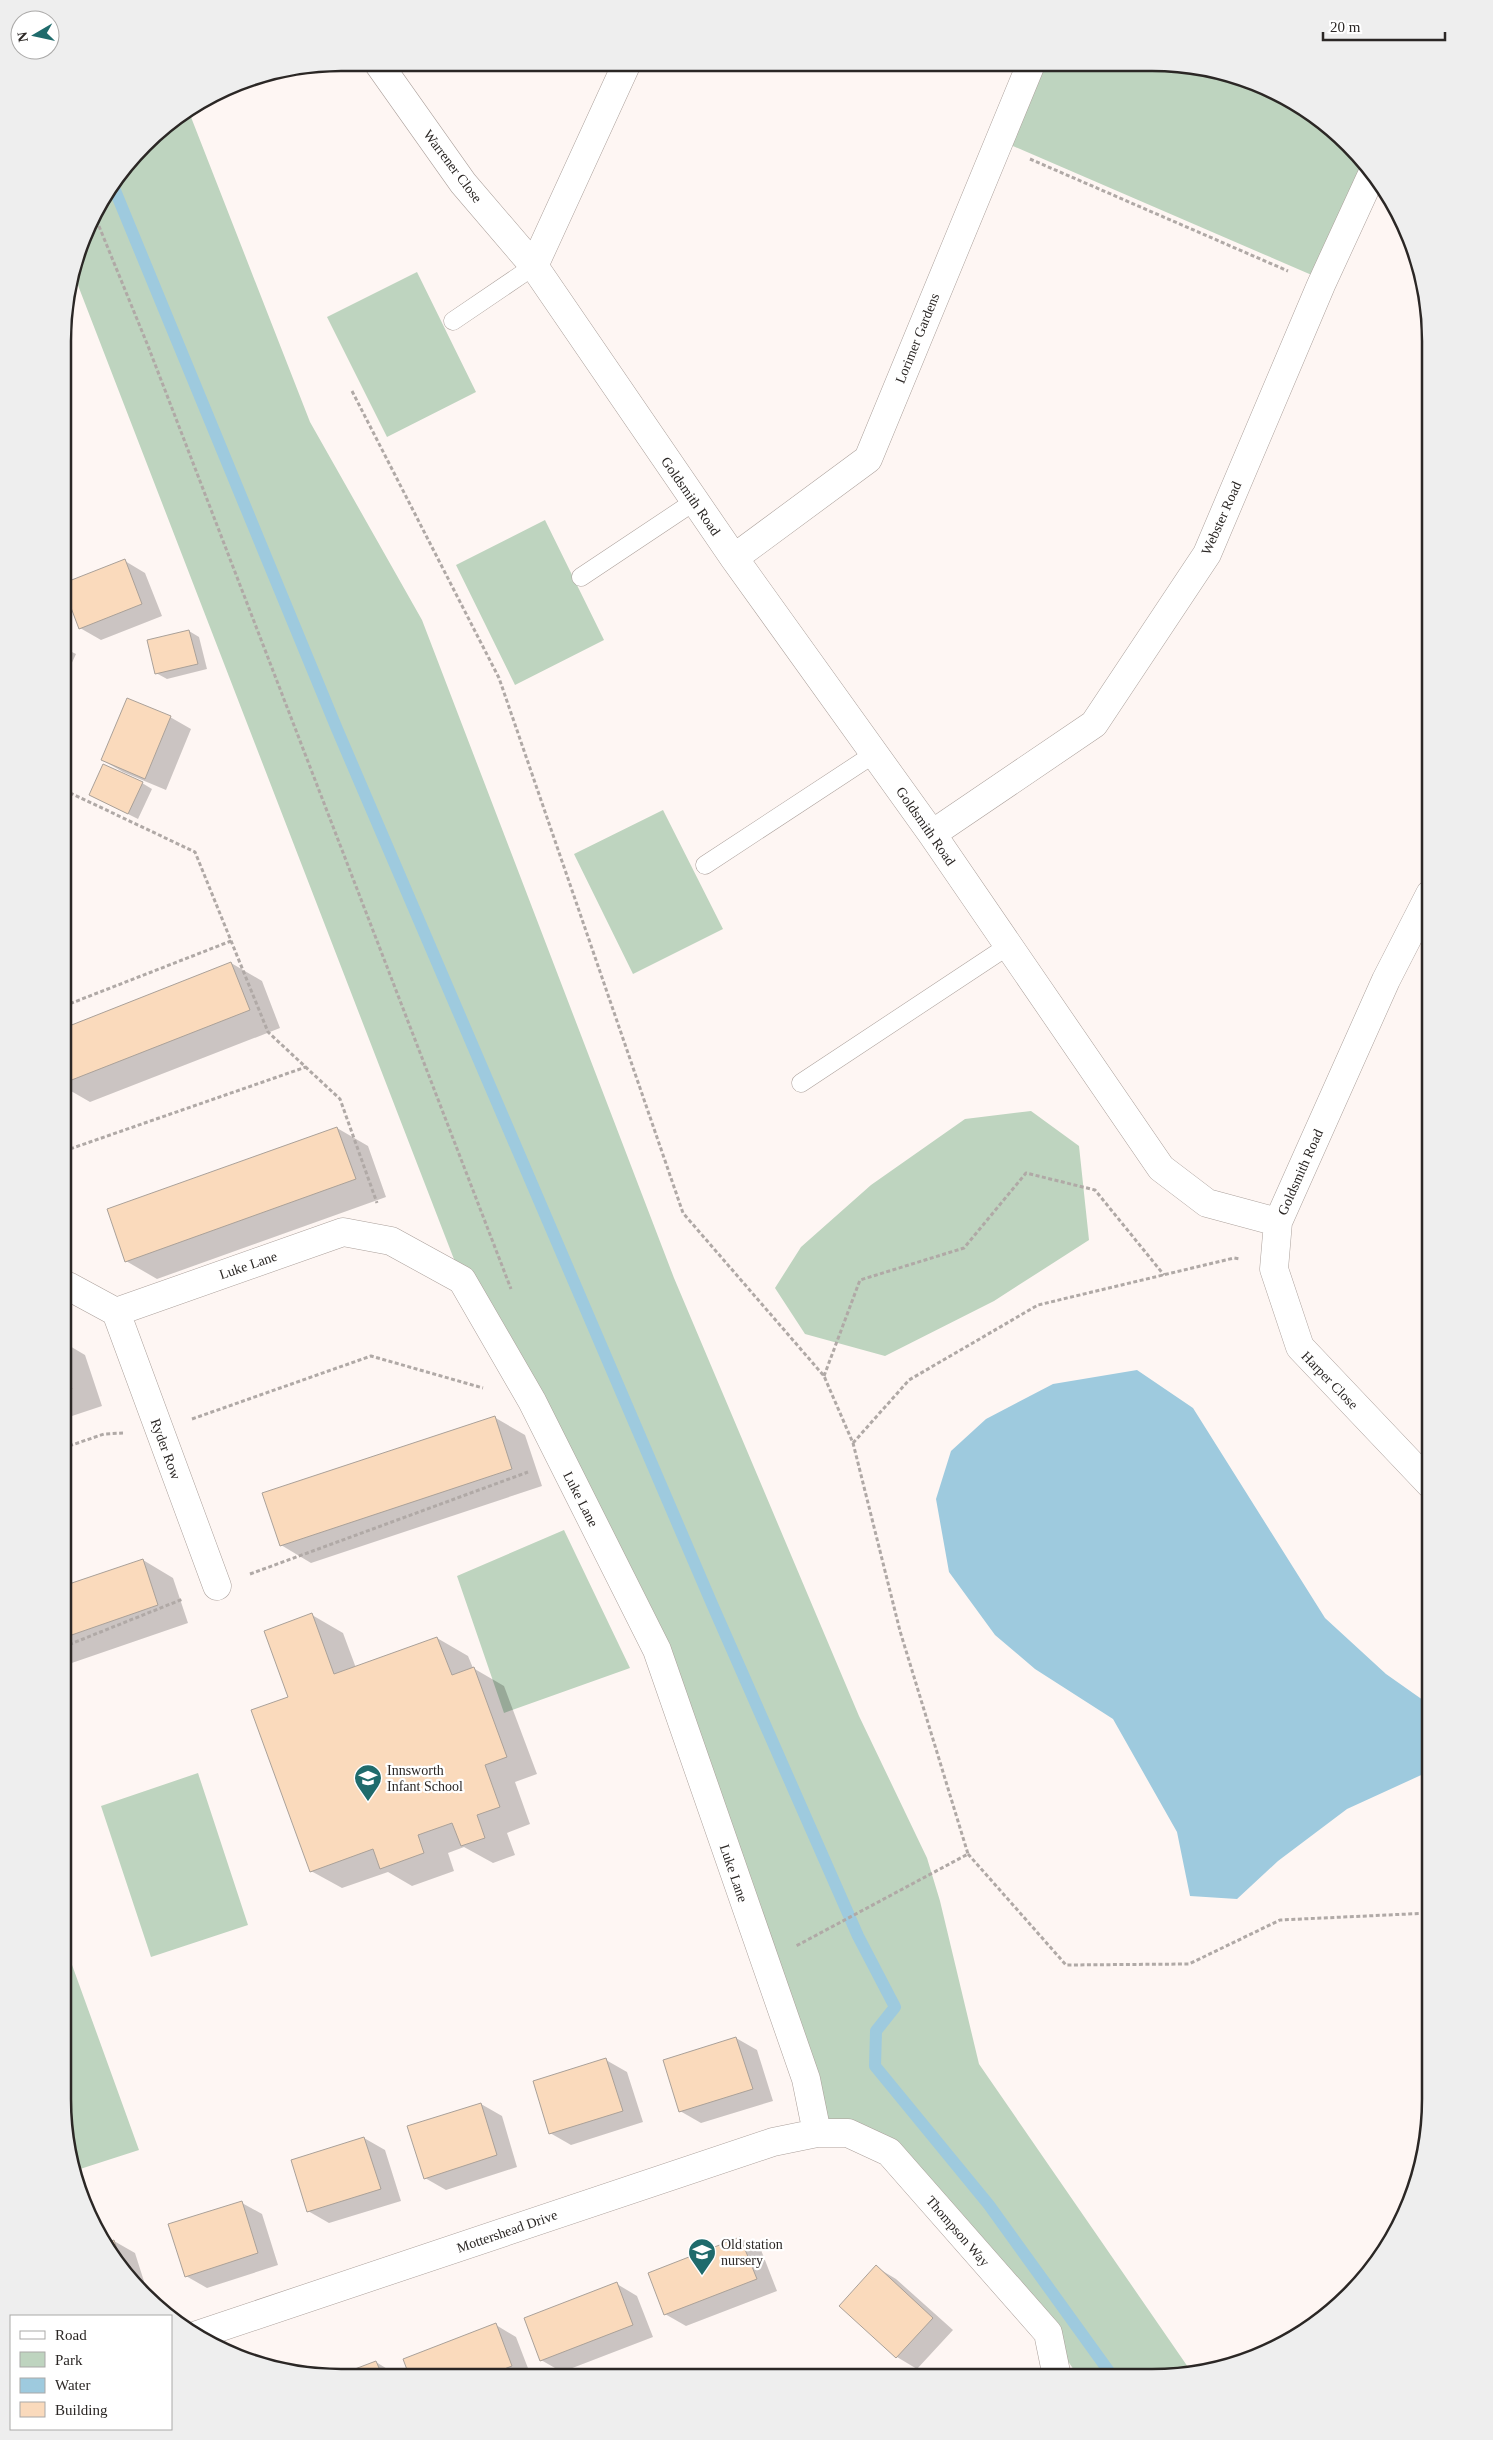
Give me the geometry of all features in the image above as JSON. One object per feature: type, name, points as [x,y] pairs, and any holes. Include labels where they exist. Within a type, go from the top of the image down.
[{"type":"street","name":"Warrener Close","points":[[384,71],[463,183],[534,266]]},
{"type":"street","points":[[534,266],[623,71]]},
{"type":"street","name":"Lorimer Gardens","points":[[734,558],[868,459],[1028,71]]},
{"type":"street","name":"Webster Road","points":[[932,834],[1094,724],[1207,554],[1321,285],[1369,181]]},
{"type":"street","name":"Goldsmith Road","points":[[534,266],[734,558],[932,834],[1161,1168],[1207,1203],[1278,1222],[1386,980],[1422,910]]},
{"type":"street","name":"Harper Close","points":[[1278,1222],[1274,1269],[1300,1347],[1422,1476]]},
{"type":"street","name":"Luke Lane","points":[[116,1312],[343,1232],[391,1241],[462,1280],[532,1401],[657,1650],[806,2078],[818,2133]]},
{"type":"street","points":[[71,1286],[116,1312]]},
{"type":"street","name":"Ryder Row","points":[[116,1312],[217,1586]]},
{"type":"street","name":"Mottershead Drive","points":[[205,2332],[773,2142],[818,2133]]},
{"type":"street","name":"Thompson Way","points":[[818,2133],[848,2133],[889,2152],[1048,2333],[1055,2369]]},
{"type":"lane","points":[[453,321],[534,266]]},
{"type":"lane","points":[[581,577],[695,501]]},
{"type":"lane","points":[[705,865],[874,754]]},
{"type":"lane","points":[[801,1083],[1008,946]]},
{"type":"path","points":[[997,145],[1321,285]]},
{"type":"path","points":[[98,224],[151,355],[511,1290]]},
{"type":"path","points":[[352,391],[499,678],[683,1212],[824,1376],[853,1444],[900,1631],[968,1854],[1066,1965],[1189,1964],[1280,1920],[1422,1912]]},
{"type":"path","points":[[71,793],[194,852],[268,1032],[340,1099],[391,1241]]},
{"type":"path","points":[[71,1003],[231,941]]},
{"type":"path","points":[[71,1149],[306,1067]]},
{"type":"path","points":[[824,1376],[860,1280],[964,1248],[1026,1173],[1095,1190],[1164,1275]]},
{"type":"path","points":[[853,1444],[909,1380],[1038,1305],[1234,1258],[1274,1269]]},
{"type":"path","points":[[71,1445],[104,1434],[160,1430],[371,1356],[532,1401]]},
{"type":"path","points":[[71,1644],[217,1586],[561,1459]]},
{"type":"path","points":[[827,1930],[968,1854]]},
{"type":"green space","points":[[1036,71],[1169,72],[1222,80],[1255,92],[1287,107],[1330,138],[1360,169],[1314,276],[1006,143]]},
{"type":"green space","points":[[191,117],[310,422],[422,620],[674,1278],[859,1716],[927,1858],[940,1901],[979,2064],[1187,2366],[1152,2369],[1073,2369],[1048,2333],[889,2152],[817,2133],[657,1650],[462,1280],[77,283],[92,238],[107,206],[117,191],[150,150]]},
{"type":"green space","points":[[417,272],[476,392],[387,437],[327,317]]},
{"type":"green space","points":[[545,520],[604,640],[515,685],[456,565]]},
{"type":"green space","points":[[663,810],[723,929],[633,974],[574,854]]},
{"type":"green space","points":[[1031,1111],[1079,1146],[1089,1240],[994,1301],[885,1356],[805,1334],[775,1288],[801,1247],[871,1185],[965,1119]]},
{"type":"green space","points":[[564,1530],[630,1668],[504,1713],[457,1576]]},
{"type":"green space","points":[[198,1773],[248,1925],[151,1957],[101,1806]]},
{"type":"green space","points":[[71,1962],[139,2150],[80,2169],[76,2151],[71,2099]]},
{"type":"water","points":[[1137,1370],[1193,1408],[1325,1618],[1386,1674],[1422,1699],[1422,1775],[1347,1809],[1278,1861],[1237,1899],[1190,1896],[1177,1832],[1113,1719],[1035,1669],[995,1635],[949,1572],[936,1499],[951,1451],[986,1419],[1053,1384]]},
{"type":"building","points":[[125,559],[142,604],[79,629],[71,608],[71,580]]},
{"type":"building","points":[[189,630],[198,664],[155,674],[147,640]]},
{"type":"building","points":[[127,698],[171,716],[145,779],[101,760]]},
{"type":"building","points":[[103,764],[143,782],[128,814],[89,795]]},
{"type":"building","points":[[231,962],[250,1010],[71,1080],[71,1025]]},
{"type":"building","points":[[337,1127],[356,1179],[125,1262],[107,1209]]},
{"type":"building","points":[[495,1416],[512,1469],[280,1546],[262,1493]]},
{"type":"building","points":[[143,1559],[158,1605],[71,1635],[71,1583]]},
{"type":"building","points":[[312,1613],[334,1674],[437,1637],[452,1675],[474,1667],[507,1757],[485,1765],[500,1807],[477,1815],[485,1838],[461,1846],[452,1823],[418,1835],[424,1853],[380,1869],[373,1849],[310,1872],[251,1710],[288,1697],[264,1631]]},
{"type":"building","points":[[736,2037],[753,2089],[679,2112],[663,2060]]},
{"type":"building","points":[[606,2058],[623,2111],[549,2134],[533,2081]]},
{"type":"building","points":[[481,2103],[497,2155],[424,2179],[407,2126]]},
{"type":"building","points":[[364,2137],[381,2189],[307,2212],[291,2160]]},
{"type":"building","points":[[242,2201],[258,2253],[185,2277],[168,2224]]},
{"type":"building","name":"Old station nursery","points":[[740,2237],[757,2279],[664,2315],[648,2273]]},
{"type":"building","points":[[876,2265],[933,2318],[896,2358],[839,2306]]},
{"type":"building","points":[[617,2282],[633,2325],[540,2361],[524,2318]]},
{"type":"building","points":[[496,2323],[512,2366],[504,2369],[407,2369],[403,2359]]},
{"type":"building","points":[[376,2361],[379,2369],[355,2369]]},
{"type":"waterway","points":[[116,193],[337,729],[712,1604],[858,1936],[895,2007],[876,2031],[875,2066],[989,2205],[1107,2369]]},
{"type":"place","name":"Innsworth Infant School","points":[[368,1802]]},
{"type":"place","name":"Old station nursery","points":[[702,2276]]}]
